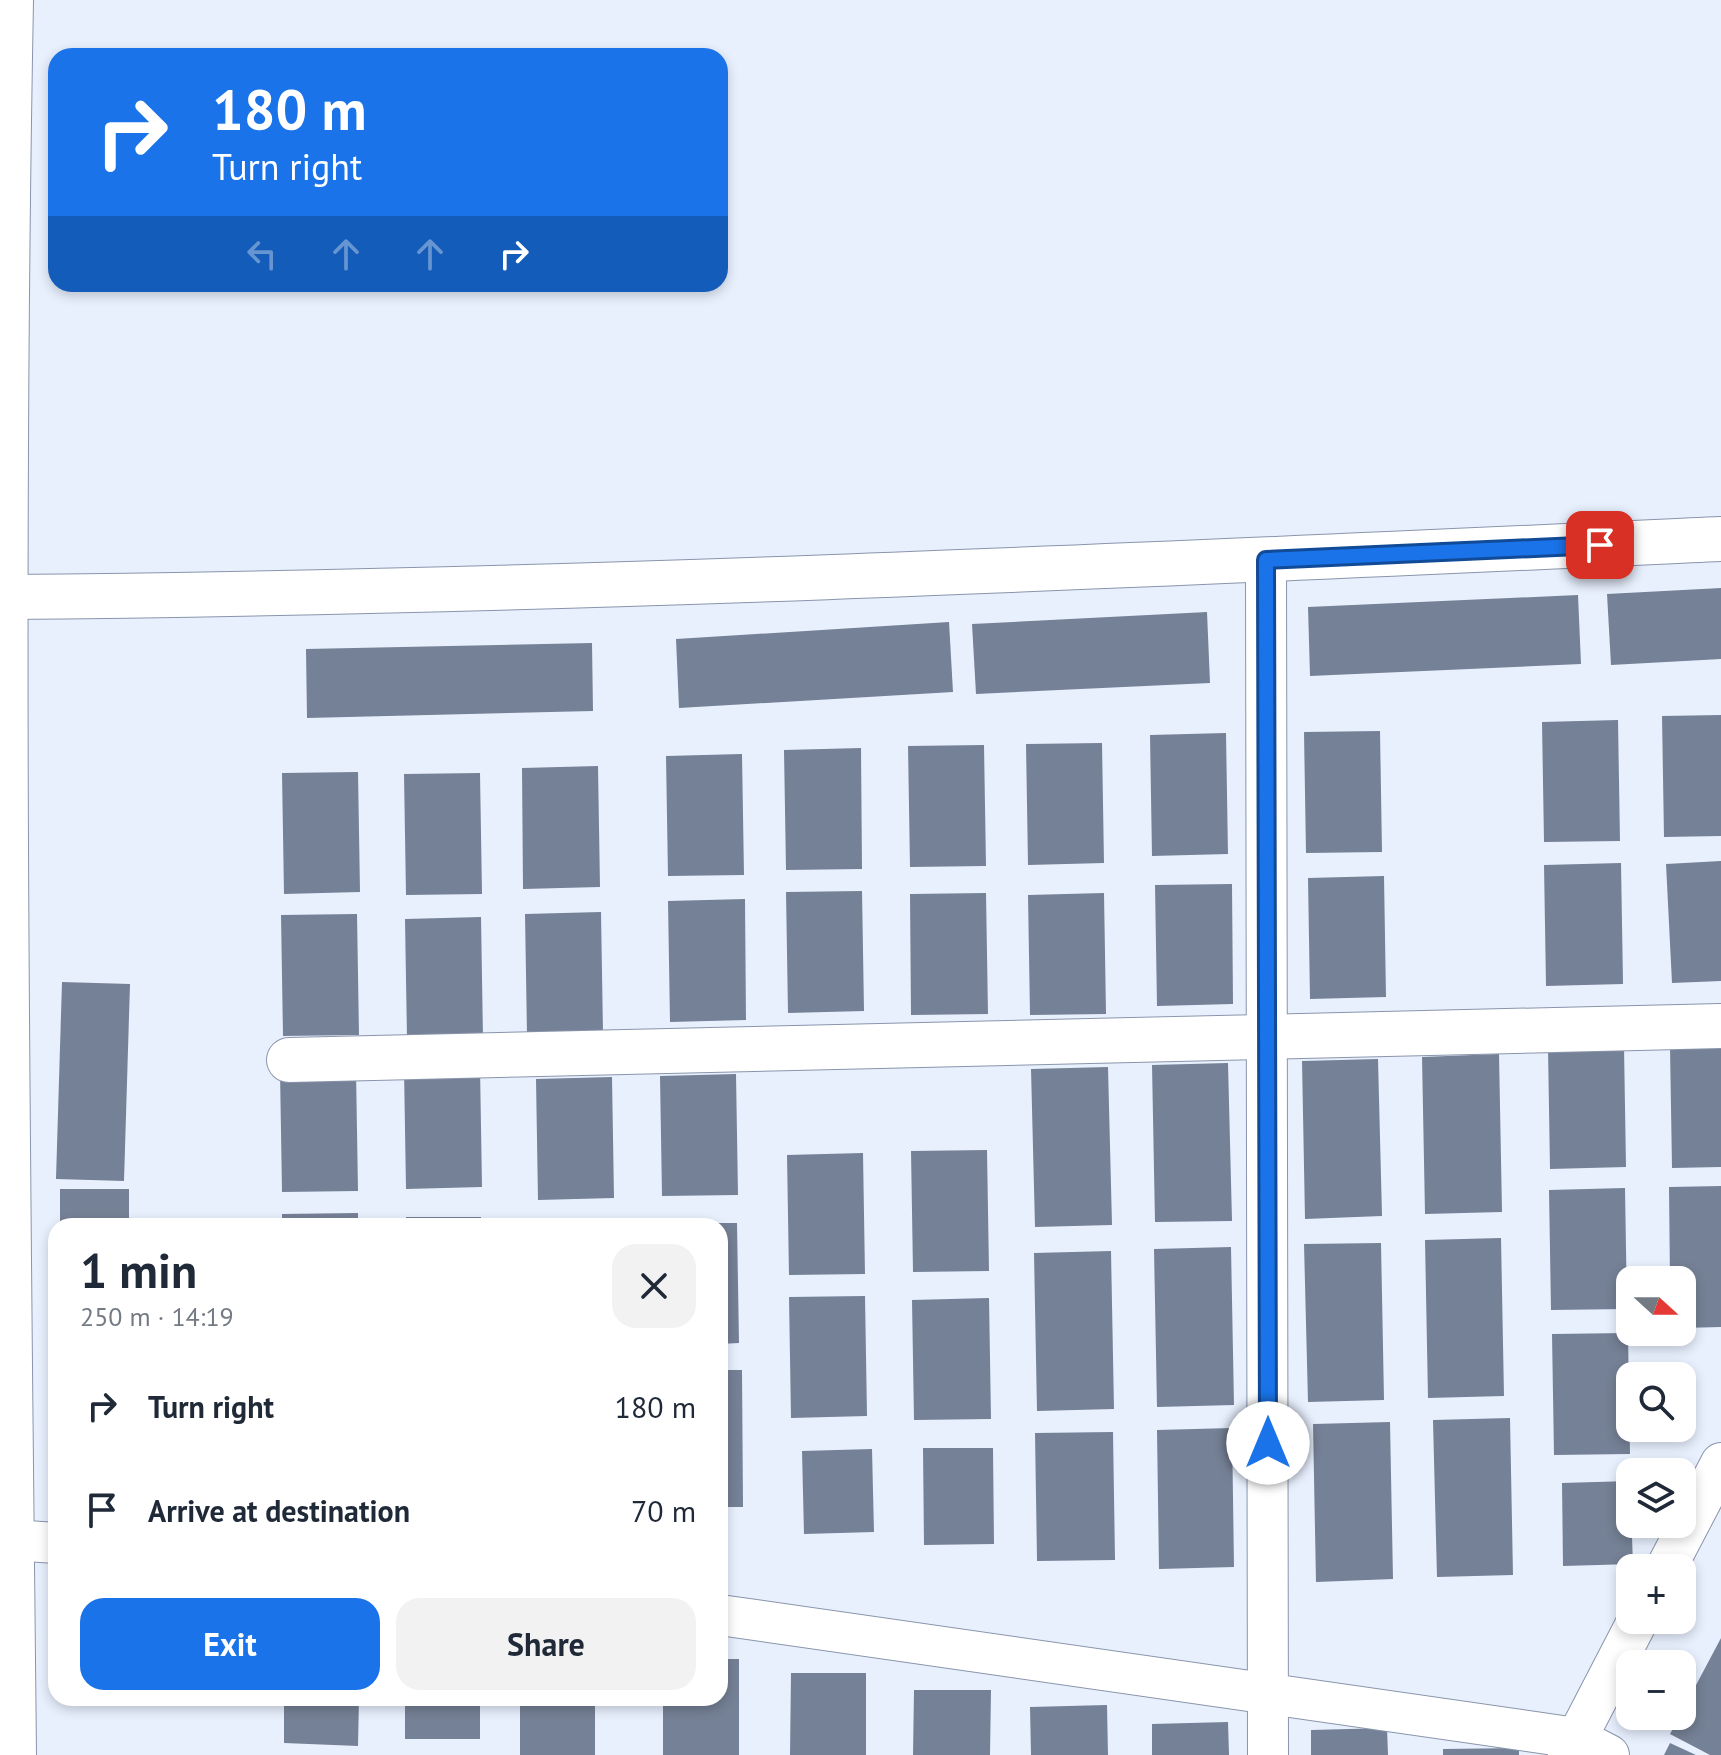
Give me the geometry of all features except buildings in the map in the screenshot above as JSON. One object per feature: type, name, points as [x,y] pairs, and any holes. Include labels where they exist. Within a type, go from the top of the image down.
[{"type":"street","points":[[11,0],[5,192],[3,597],[14,1755]]},
{"type":"street","points":[[3,597],[281,594],[1266,560],[1721,539]]},
{"type":"street","points":[[1266,560],[1268,1755]]},
{"type":"street","points":[[289,1060],[1721,1026]]},
{"type":"street","points":[[1673,1554],[1721,1463]]},
{"type":"street","points":[[12,1540],[48,1542]]},
{"type":"street","points":[[728,1616],[1269,1694],[1584,1749],[1632,1634]]},
{"type":"route","points":[[1268,1443],[1266,560],[1600,545]]}]
